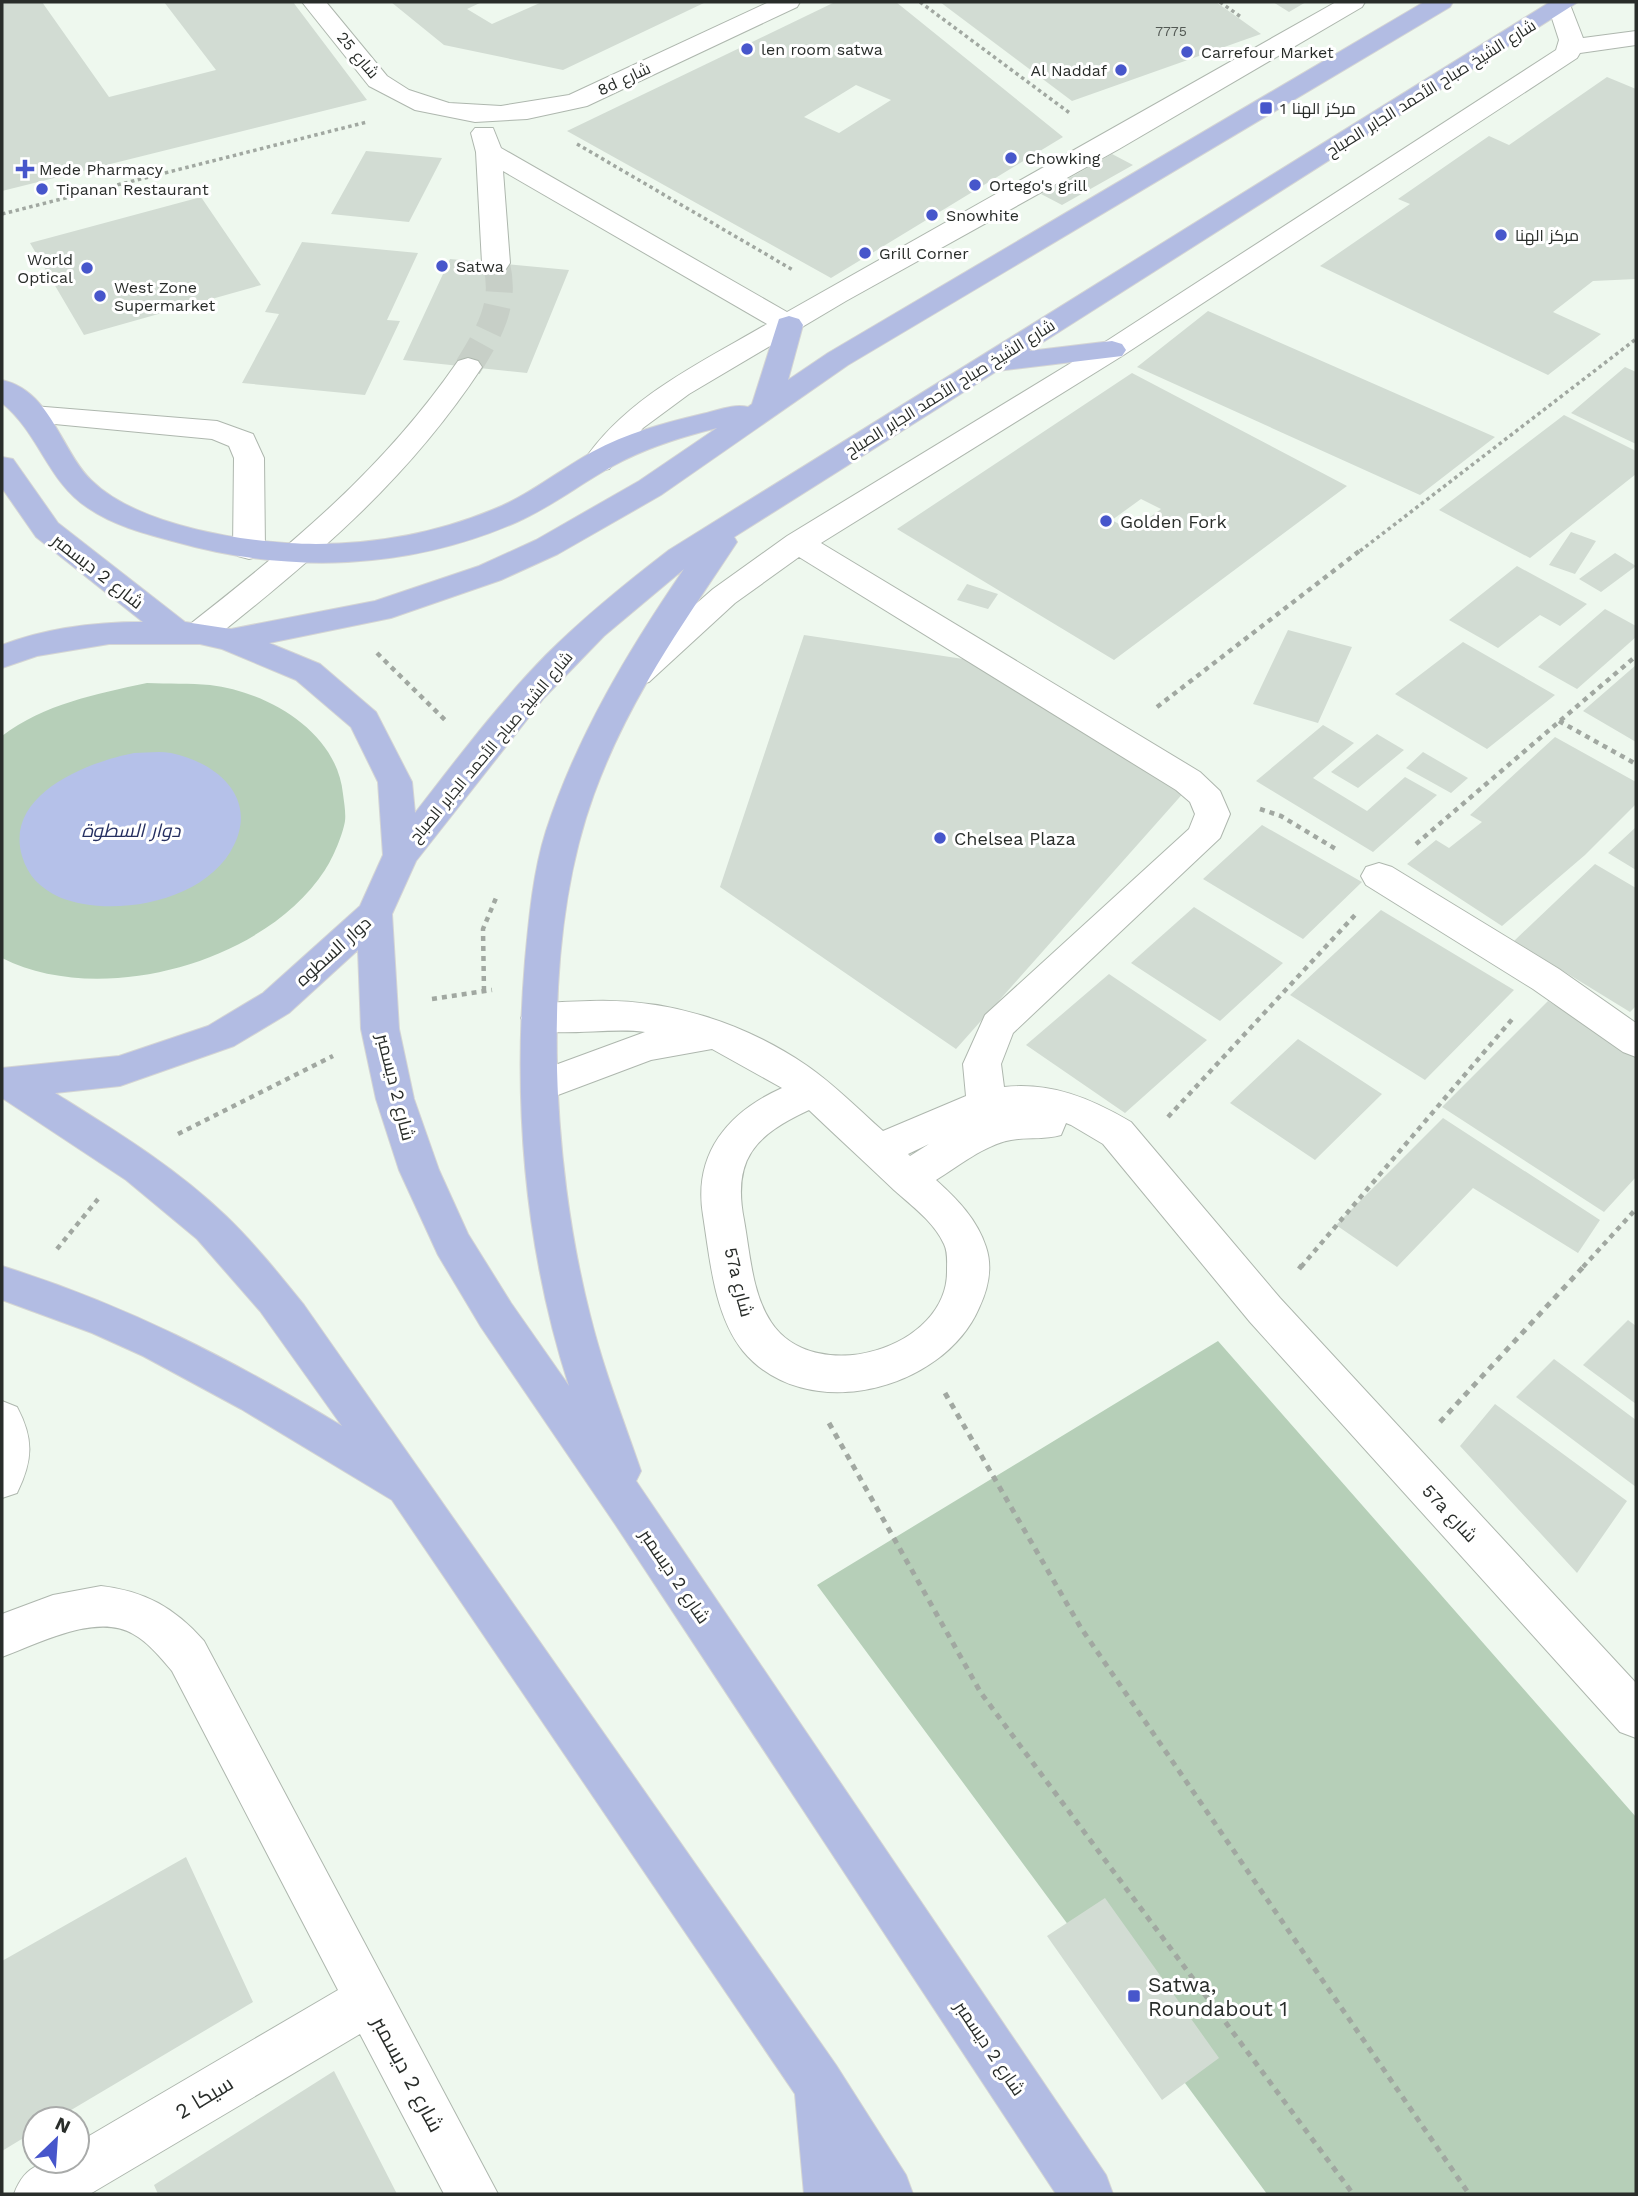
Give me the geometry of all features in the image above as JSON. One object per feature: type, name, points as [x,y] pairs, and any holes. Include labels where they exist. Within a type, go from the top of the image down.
[{"type":"main road","points":[[203,635],[361,616],[427,597],[547,547],[650,488],[848,352],[1441,2]]},
{"type":"main road","name":"شارع الشيخ صباح الأحمد الجابر الصباح","points":[[401,855],[493,741],[579,642],[618,606],[680,557],[1563,4]]},
{"type":"main road","points":[[766,407],[789,325]]},
{"type":"main road","points":[[989,364],[1112,350]]},
{"type":"main road","points":[[2,389],[33,415],[70,477],[88,494],[111,509],[139,521],[249,549],[330,555],[378,550],[466,531],[541,498],[598,462],[642,440],[766,407]]},
{"type":"main road","name":"شارع 2 ديسمبر","points":[[2,467],[47,530],[203,635]]},
{"type":"main road","points":[[631,1510],[569,1316],[550,1217],[541,1123],[540,1001],[550,902],[563,835],[588,765],[623,688],[677,600],[736,522]]},
{"type":"main road","name":"دوار السطوه","points":[[2,657],[31,646],[109,633],[203,635],[308,672],[364,720],[395,782],[401,855],[374,914],[276,1003],[221,1036],[120,1071],[7,1084]]},
{"type":"main road","name":"شارع 2 ديسمبر","points":[[374,914],[380,1029],[395,1099],[419,1170],[452,1242],[496,1314],[631,1510],[1087,2194]]},
{"type":"main road","points":[[7,1084],[137,1166],[211,1227],[274,1297],[818,2083],[887,2194]]},
{"type":"main road","points":[[13,1286],[112,1323],[197,1363],[410,1490]]},
{"type":"main road","points":[[818,2083],[830,2194]]},
{"type":"street","name":"شارع 25","points":[[314,2],[379,81],[391,90],[450,110]]},
{"type":"street","name":"8d شارع","points":[[450,110],[524,112],[578,100],[788,2]]},
{"type":"street","points":[[598,462],[633,422],[655,404],[836,295],[1110,143],[1353,2]]},
{"type":"street","points":[[1563,4],[1571,47]]},
{"type":"street","points":[[623,688],[689,625],[798,543],[1112,350],[1560,58],[1571,47],[1623,37],[1636,38]]},
{"type":"street","points":[[379,81],[578,100]]},
{"type":"street","points":[[450,110],[484,132],[489,152],[496,263]]},
{"type":"street","points":[[489,152],[789,325]]},
{"type":"street","points":[[203,635],[364,495],[442,410],[468,367]]},
{"type":"street","points":[[33,415],[217,430],[242,440],[249,458],[249,549]]},
{"type":"street","points":[[798,543],[1201,790],[1211,802],[1214,815],[1211,828],[998,1025],[982,1064],[986,1103]]},
{"type":"street","points":[[1383,878],[1546,979],[1636,1042]]},
{"type":"street","name":"57a شارع","points":[[540,1001],[671,1021],[771,1060],[814,1092],[943,1210],[957,1229],[967,1250],[970,1272],[967,1294],[957,1316],[941,1334],[920,1349],[872,1372],[847,1376],[798,1368],[760,1341],[748,1323],[719,1188],[724,1160],[739,1135],[771,1109],[814,1092]]},
{"type":"street","name":"57a شارع","points":[[541,1086],[647,1046],[696,1038],[720,1038]]},
{"type":"street","name":"57a شارع","points":[[894,1164],[986,1103],[1013,1098],[1042,1099],[1069,1106],[1095,1118],[1116,1133],[1265,1310],[1636,1716]]},
{"type":"street","name":"57a شارع","points":[[894,1164],[1016,1122],[1061,1127],[1084,1137],[1265,1310]]},
{"type":"street","points":[[2,1420],[9,1432],[11,1461],[2,1479]]},
{"type":"street","name":"شارع 2 ديسمبر","points":[[2,1636],[42,1618],[79,1607],[115,1606],[148,1616],[174,1636],[188,1656],[472,2194]]},
{"type":"street","name":"سيكا 2","points":[[40,2194],[369,2000]]},
{"type":"path","points":[[920,2],[1110,143]]},
{"type":"path","points":[[2,214],[450,110]]},
{"type":"path","points":[[524,112],[836,295]]},
{"type":"path","points":[[1117,738],[1636,339]]},
{"type":"path","points":[[361,616],[377,653],[454,728],[493,741]]},
{"type":"path","points":[[1134,1153],[1383,878],[1636,656]]},
{"type":"path","points":[[1559,721],[1636,764]]},
{"type":"path","points":[[1211,802],[1247,805],[1281,816],[1383,878]]},
{"type":"path","points":[[1265,1310],[1546,979]]},
{"type":"path","points":[[13,1286],[96,1201],[181,1132],[438,996],[540,1001]]},
{"type":"path","points":[[1404,1462],[1636,1209]]},
{"type":"path","points":[[920,1349],[1081,1628],[1469,2194]]},
{"type":"path","points":[[798,1368],[981,1693],[1353,2194]]},
{"type":"green space","points":[[147,683],[202,684],[255,696],[276,706],[314,734],[328,752],[338,772],[343,794],[345,821],[331,859],[298,903],[263,930],[222,952],[178,968],[131,977],[85,978],[42,972],[2,958],[2,736],[53,708]]},
{"type":"green space","points":[[1218,1341],[1636,1817],[1636,2194],[1267,2194],[817,1585]]},
{"type":"water","name":"دوار السطوة","points":[[134,753],[171,753],[203,764],[217,773],[236,797],[240,811],[240,827],[234,845],[221,865],[203,880],[156,901],[105,906],[59,897],[31,875],[22,856],[20,834],[25,815],[37,799],[74,773],[115,757]]},
{"type":"building","points":[[2,2],[42,2],[109,97],[216,70],[164,2],[293,2],[367,100],[2,191]]},
{"type":"building","points":[[391,2],[482,2],[467,9],[492,24],[542,2],[706,2],[563,70],[444,45]]},
{"type":"building","points":[[835,2],[896,2],[1063,137],[831,278],[567,131]],"holes":[[[856,85],[891,100],[839,133],[804,117]]]},
{"type":"building","points":[[940,2],[1216,2],[1261,34],[1072,101]]},
{"type":"building","points":[[1273,2],[1306,2],[1289,12]]},
{"type":"building","name":"مركز الهنا","points":[[1607,77],[1636,89],[1636,279],[1593,281],[1553,312],[1601,334],[1548,375],[1320,266],[1410,204],[1398,199],[1489,136],[1509,145]]},
{"type":"building","points":[[366,151],[442,158],[409,222],[331,214]]},
{"type":"building","points":[[1112,154],[1133,165],[1062,205],[1041,194]]},
{"type":"building","points":[[201,197],[261,285],[84,335],[30,243]]},
{"type":"building","points":[[302,242],[418,253],[387,320],[400,321],[365,395],[242,383],[279,314],[265,312]]},
{"type":"building","points":[[450,259],[569,270],[527,373],[403,360]]},
{"type":"building","points":[[1208,311],[1495,437],[1420,495],[1137,367]]},
{"type":"building","points":[[1625,367],[1636,372],[1636,444],[1571,413]]},
{"type":"building","points":[[1132,373],[1347,486],[1114,660],[897,529]],"holes":[[[1141,499],[1161,509],[1131,531],[1112,520]]]},
{"type":"building","points":[[1564,415],[1636,451],[1636,474],[1530,558],[1439,510]]},
{"type":"building","points":[[1571,532],[1596,541],[1575,574],[1549,565]]},
{"type":"building","points":[[1615,553],[1636,566],[1601,592],[1579,579]]},
{"type":"building","points":[[1517,566],[1587,604],[1560,626],[1540,615],[1498,648],[1449,620]]},
{"type":"building","points":[[967,584],[998,594],[988,609],[957,600]]},
{"type":"building","points":[[1605,609],[1636,626],[1636,637],[1577,689],[1538,667]]},
{"type":"building","points":[[1288,630],[1352,647],[1318,723],[1253,704]]},
{"type":"building","name":"Chelsea Plaza","points":[[804,635],[970,660],[1186,790],[956,1049],[720,887]]},
{"type":"building","points":[[1463,642],[1555,695],[1487,749],[1395,694]]},
{"type":"building","points":[[1636,665],[1636,742],[1583,711]]},
{"type":"building","points":[[1323,725],[1354,743],[1313,778],[1367,811],[1405,777],[1437,795],[1373,852],[1256,781]]},
{"type":"building","points":[[1377,734],[1404,750],[1358,788],[1331,772]]},
{"type":"building","points":[[1555,737],[1636,782],[1636,804],[1585,855],[1502,926],[1407,864],[1436,840],[1449,848],[1482,822],[1470,815]]},
{"type":"building","points":[[1423,752],[1468,778],[1451,793],[1406,768]]},
{"type":"building","points":[[1262,825],[1362,882],[1303,939],[1203,879]]},
{"type":"building","points":[[1636,827],[1636,870],[1608,853]]},
{"type":"building","points":[[1595,864],[1636,888],[1636,1006],[1630,1012],[1514,941]]},
{"type":"building","points":[[1194,907],[1283,963],[1220,1021],[1131,963]]},
{"type":"building","points":[[1381,910],[1514,990],[1425,1080],[1290,995]]},
{"type":"building","points":[[1109,974],[1207,1040],[1125,1113],[1026,1045]]},
{"type":"building","points":[[1548,1001],[1636,1055],[1636,1177],[1604,1212],[1442,1107]]},
{"type":"building","points":[[1298,1039],[1382,1094],[1315,1160],[1230,1103]]},
{"type":"building","points":[[1443,1118],[1600,1220],[1578,1253],[1473,1188],[1397,1267],[1336,1225]]},
{"type":"building","points":[[1628,1320],[1636,1326],[1636,1404],[1583,1365]]},
{"type":"building","points":[[1554,1359],[1636,1420],[1636,1487],[1516,1397]]},
{"type":"building","points":[[1495,1404],[1627,1501],[1577,1573],[1460,1446]]},
{"type":"building","points":[[186,1857],[253,2002],[80,2105],[21,2105],[21,2139],[2,2151],[2,1961]]},
{"type":"building","points":[[1105,1898],[1219,2058],[1162,2100],[1047,1936]]},
{"type":"building","points":[[334,2071],[397,2194],[158,2194],[154,2185]]},
{"type":"tunnel","points":[[468,367],[489,330],[498,305],[499,278],[496,263]]},
{"type":"place","name":"len room satwa","points":[[747,49]]},
{"type":"place","name":"Carrefour Market","points":[[1187,52]]},
{"type":"place","name":"Al Naddaf","points":[[1121,70]]},
{"type":"place","name":"مركز الهنا 1","points":[[1266,108]]},
{"type":"place","name":"Chowking","points":[[1011,158]]},
{"type":"place","name":"Mede Pharmacy","points":[[25,169]]},
{"type":"place","name":"Ortego's grill","points":[[975,185]]},
{"type":"place","name":"Tipanan Restaurant","points":[[42,189]]},
{"type":"place","name":"Snowhite","points":[[932,215]]},
{"type":"place","name":"مركز الهنا","points":[[1501,235]]},
{"type":"place","name":"Grill Corner","points":[[865,253]]},
{"type":"place","name":"Satwa","points":[[442,266]]},
{"type":"place","name":"World Optical","points":[[87,268]]},
{"type":"place","name":"West Zone Supermarket","points":[[100,296]]},
{"type":"place","name":"Golden Fork","points":[[1106,521]]},
{"type":"place","name":"Chelsea Plaza","points":[[940,838]]},
{"type":"place","name":"Satwa, Roundabout 1","points":[[1134,1996]]}]
